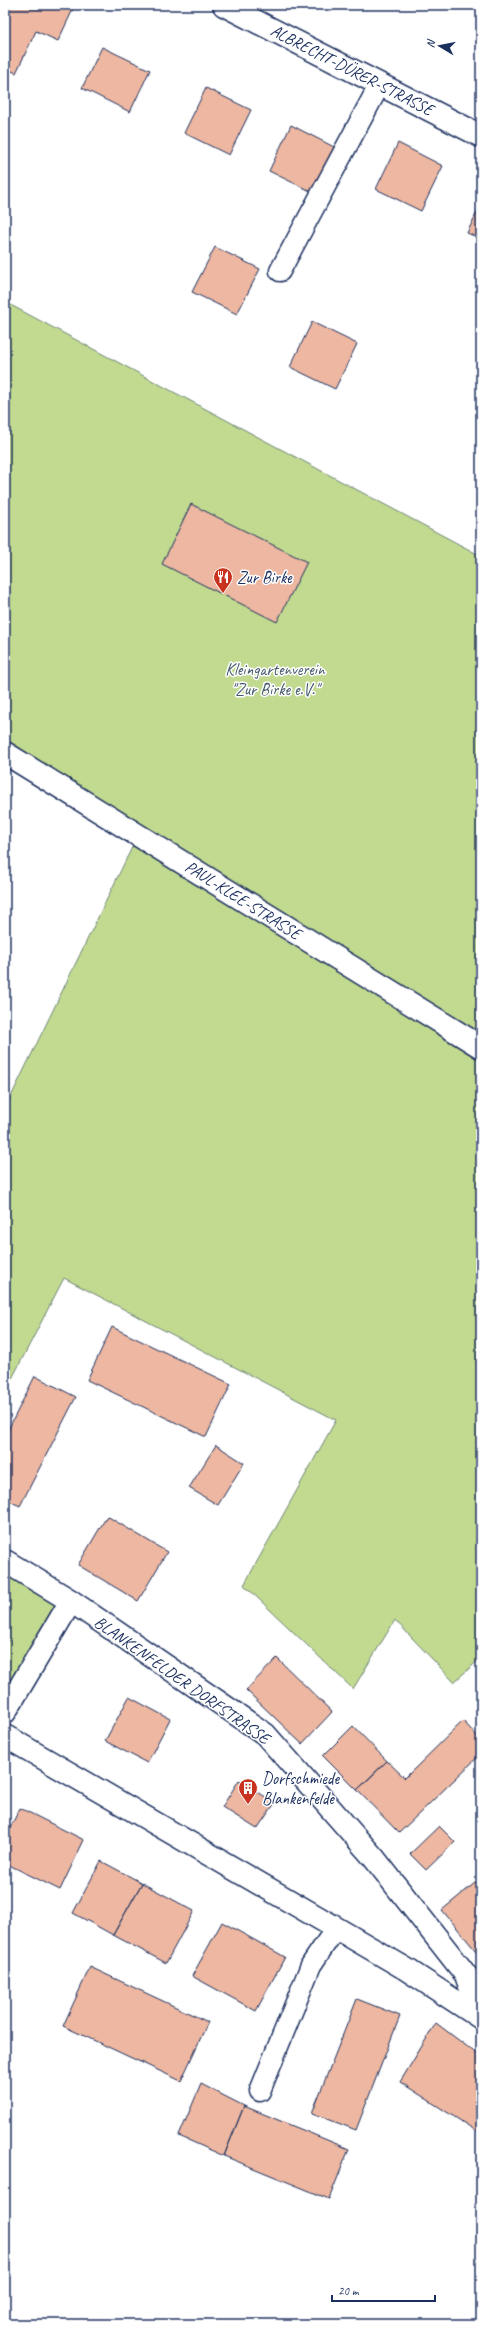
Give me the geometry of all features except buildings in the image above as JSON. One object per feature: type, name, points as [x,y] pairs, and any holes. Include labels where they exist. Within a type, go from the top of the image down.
[{"type":"street","name":"ALBRECHT-DÜRER-STRASSE","points":[[224,5],[481,136]]},
{"type":"street","name":"PAUL-KLEE-STRASSE","points":[[5,753],[481,1047]]},
{"type":"street","name":"BLANKENFELDER DORFSTRASSE","points":[[5,1561],[71,1601],[265,1734],[374,1858],[466,1975],[472,1992],[475,2014]]},
{"type":"street","points":[[5,1712],[71,1601]]},
{"type":"street","name":"BLANKENFELDER DORFSTRASSE","points":[[5,1736],[336,1928],[475,2014]]},
{"type":"lane","points":[[280,271],[380,84]]},
{"type":"lane","points":[[260,2091],[311,1965],[336,1928]]},
{"type":"green space","name":"Kleingartenverein \"Zur Birke e.V.\"","points":[[5,302],[481,556],[481,1658],[454,1682],[395,1620],[353,1689],[244,1585],[336,1420],[64,1278],[5,1392],[5,1109],[138,835],[5,753]]},
{"type":"green space","points":[[5,1561],[71,1601],[5,1712]]},
{"type":"place","name":"Zur Birke","points":[[223,594]]},
{"type":"place","name":"Dorfschmiede Blankenfelde","points":[[248,1805]]}]
